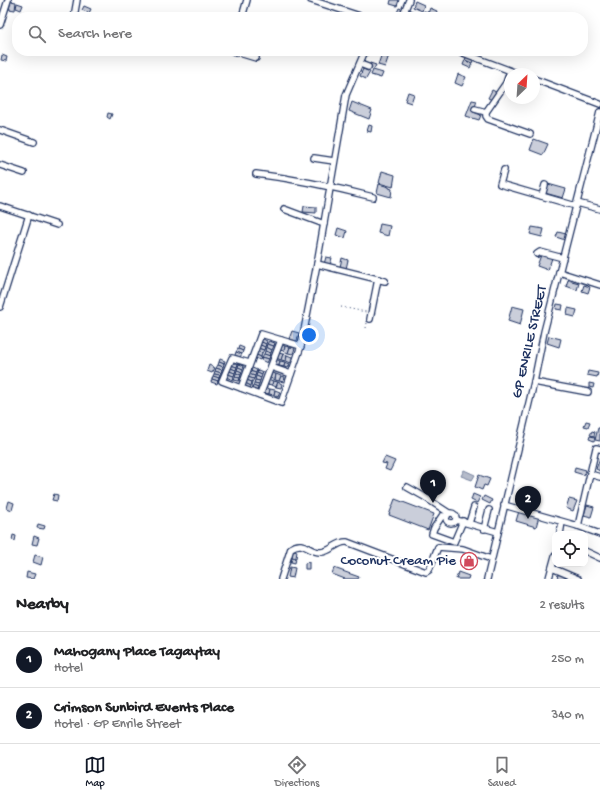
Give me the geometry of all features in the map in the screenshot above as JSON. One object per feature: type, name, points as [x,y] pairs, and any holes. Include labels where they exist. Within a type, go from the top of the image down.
[{"type":"street","points":[[0,24],[8,0]]},
{"type":"street","points":[[75,12],[77,0]]},
{"type":"street","points":[[243,12],[247,0]]},
{"type":"street","points":[[311,0],[348,12]]},
{"type":"street","points":[[405,12],[409,0]]},
{"type":"street","points":[[249,56],[256,58]]},
{"type":"street","points":[[249,363],[232,358],[222,381],[281,403],[301,346],[331,186],[346,95],[363,56]]},
{"type":"street","points":[[471,56],[504,69]]},
{"type":"street","points":[[360,64],[368,67]]},
{"type":"street","points":[[540,82],[600,104]]},
{"type":"street","points":[[504,86],[486,112],[486,116],[488,119],[530,134]]},
{"type":"street","points":[[475,109],[486,112]]},
{"type":"street","name":"GP ENRILE STREET","points":[[487,579],[534,382],[544,332],[600,112]]},
{"type":"street","points":[[0,130],[34,142]]},
{"type":"street","points":[[314,158],[334,161]]},
{"type":"street","points":[[0,165],[24,173]]},
{"type":"street","points":[[504,170],[500,184],[542,196],[600,209]]},
{"type":"street","points":[[256,174],[331,186],[373,197]]},
{"type":"street","points":[[542,196],[545,185]]},
{"type":"street","points":[[0,206],[57,225]]},
{"type":"street","points":[[284,209],[324,224]]},
{"type":"street","points":[[0,307],[29,215]]},
{"type":"street","points":[[537,254],[540,252],[563,258]]},
{"type":"street","points":[[317,264],[385,281]]},
{"type":"street","points":[[559,272],[600,285]]},
{"type":"street","points":[[370,316],[378,279]]},
{"type":"street","points":[[241,388],[261,334],[301,346]]},
{"type":"street","points":[[260,395],[281,340]]},
{"type":"street","points":[[271,367],[291,374]]},
{"type":"street","points":[[534,382],[588,392]]},
{"type":"street","points":[[578,526],[596,448],[600,449]]},
{"type":"street","points":[[590,474],[600,477]]},
{"type":"street","points":[[407,487],[423,496],[448,514]]},
{"type":"street","points":[[504,505],[578,526],[600,534]]},
{"type":"street","points":[[469,523],[474,506]]},
{"type":"street","points":[[484,529],[489,510]]},
{"type":"street","points":[[463,521],[454,542],[432,534],[442,516],[448,514],[455,514],[456,520],[463,521],[484,529],[498,532]]},
{"type":"street","points":[[560,531],[562,522]]},
{"type":"street","points":[[281,579],[291,548],[296,545],[301,545],[319,553],[324,552],[342,542],[347,542],[426,572],[429,570],[438,547],[463,549],[491,559]]},
{"type":"street","points":[[588,552],[600,558]]},
{"type":"street","points":[[549,578],[552,568],[578,579]]},
{"type":"path","points":[[341,307],[370,316]]},
{"type":"water","points":[[464,470],[475,475],[472,480],[461,476]]},
{"type":"building","points":[[391,0],[399,0],[397,6],[390,4]]},
{"type":"building","points":[[11,1],[16,2],[15,10],[9,9]]},
{"type":"building","points":[[415,1],[424,5],[422,11],[413,7]]},
{"type":"building","points":[[17,3],[23,5],[21,10],[16,8]]},
{"type":"building","points":[[84,6],[91,9],[90,12],[82,10]]},
{"type":"building","points":[[399,8],[404,10],[403,12],[397,12]]},
{"type":"building","points":[[430,8],[437,11],[437,12],[428,12]]},
{"type":"building","points":[[2,55],[7,57],[6,61],[1,60]]},
{"type":"building","points":[[381,56],[389,56],[385,67],[378,65]]},
{"type":"building","points":[[467,56],[474,58],[472,63],[465,60]]},
{"type":"building","points":[[465,60],[472,64],[470,68],[463,65]]},
{"type":"building","points":[[370,63],[376,65],[374,69],[369,67]]},
{"type":"building","points":[[363,69],[370,72],[366,79],[360,76]]},
{"type":"building","points":[[373,70],[383,73],[381,78],[371,75]]},
{"type":"building","points":[[458,74],[466,77],[462,86],[455,83]]},
{"type":"building","points":[[492,90],[498,93],[494,101],[488,98]]},
{"type":"building","points":[[408,92],[414,94],[411,103],[405,101]]},
{"type":"building","points":[[472,100],[477,101],[473,112],[481,115],[479,120],[466,116]]},
{"type":"building","points":[[352,102],[372,110],[369,119],[349,111]]},
{"type":"building","points":[[108,113],[112,114],[110,119],[107,117]]},
{"type":"building","points":[[369,125],[372,126],[371,132],[367,131]]},
{"type":"building","points":[[534,139],[548,144],[543,155],[530,150]]},
{"type":"building","points":[[382,171],[395,175],[393,187],[379,183]]},
{"type":"building","points":[[379,184],[392,189],[391,197],[377,193]]},
{"type":"building","points":[[548,184],[566,189],[563,198],[545,193]]},
{"type":"building","points":[[304,206],[316,207],[316,213],[303,212]]},
{"type":"building","points":[[380,224],[390,226],[388,236],[378,233]]},
{"type":"building","points":[[532,227],[544,229],[542,237],[530,234]]},
{"type":"building","points":[[338,228],[347,231],[345,238],[336,235]]},
{"type":"building","points":[[558,232],[566,234],[565,240],[556,237]]},
{"type":"building","points":[[541,255],[552,258],[548,270],[537,266]]},
{"type":"building","points":[[326,257],[332,258],[330,265],[324,264]]},
{"type":"building","points":[[342,258],[348,260],[346,269],[340,267]]},
{"type":"building","points":[[568,280],[579,283],[577,290],[566,286]]},
{"type":"building","points":[[584,285],[590,287],[588,293],[582,291]]},
{"type":"building","points":[[557,304],[563,305],[562,310],[556,309]]},
{"type":"building","points":[[512,306],[524,309],[520,325],[508,321]]},
{"type":"building","points":[[568,308],[577,310],[575,317],[567,315]]},
{"type":"building","points":[[292,331],[299,333],[297,341],[289,339]]},
{"type":"building","points":[[549,336],[561,339],[559,347],[547,343]]},
{"type":"building","points":[[261,338],[267,341],[266,344],[259,341]]},
{"type":"building","points":[[259,341],[266,344],[265,347],[258,344]]},
{"type":"building","points":[[269,341],[275,343],[274,346],[267,344]]},
{"type":"building","points":[[258,344],[265,347],[264,350],[257,348]]},
{"type":"building","points":[[267,344],[274,346],[272,350],[266,347]]},
{"type":"building","points":[[281,344],[285,346],[284,351],[279,350]]},
{"type":"building","points":[[239,346],[244,348],[243,351],[238,349]]},
{"type":"building","points":[[285,346],[290,347],[288,353],[284,351]]},
{"type":"building","points":[[266,347],[272,350],[271,353],[265,351]]},
{"type":"building","points":[[290,347],[295,348],[293,354],[288,353]]},
{"type":"building","points":[[257,348],[264,350],[262,353],[256,351]]},
{"type":"building","points":[[238,349],[243,351],[242,354],[236,352]]},
{"type":"building","points":[[256,351],[262,353],[261,357],[254,354]]},
{"type":"building","points":[[265,351],[271,353],[270,356],[264,354]]},
{"type":"building","points":[[236,352],[242,354],[240,357],[235,355]]},
{"type":"building","points":[[278,353],[283,354],[281,360],[276,358]]},
{"type":"building","points":[[254,354],[261,357],[260,360],[253,357]]},
{"type":"building","points":[[264,354],[270,356],[269,359],[262,357]]},
{"type":"building","points":[[283,354],[287,355],[286,361],[281,360]]},
{"type":"building","points":[[287,355],[292,357],[291,363],[286,361]]},
{"type":"building","points":[[262,357],[269,359],[267,363],[261,360]]},
{"type":"building","points":[[220,359],[225,361],[224,364],[219,362]]},
{"type":"building","points":[[276,359],[280,361],[279,366],[274,364]]},
{"type":"building","points":[[280,361],[285,362],[284,367],[279,366]]},
{"type":"building","points":[[219,362],[224,364],[223,367],[218,365]]},
{"type":"building","points":[[232,362],[238,364],[237,367],[230,365]]},
{"type":"building","points":[[285,362],[290,364],[288,368],[284,367]]},
{"type":"building","points":[[239,364],[244,366],[243,369],[238,367]]},
{"type":"building","points":[[209,365],[215,368],[212,373],[207,371]]},
{"type":"building","points":[[218,365],[223,367],[222,370],[216,368]]},
{"type":"building","points":[[230,365],[237,367],[236,370],[230,368]]},
{"type":"building","points":[[238,367],[243,369],[242,372],[237,370]]},
{"type":"building","points":[[250,367],[257,370],[256,373],[249,371]]},
{"type":"building","points":[[216,368],[222,370],[221,373],[215,371]]},
{"type":"building","points":[[230,368],[236,370],[235,373],[229,371]]},
{"type":"building","points":[[237,370],[242,372],[241,375],[236,373]]},
{"type":"building","points":[[258,370],[263,372],[262,375],[257,373]]},
{"type":"building","points":[[215,371],[221,373],[220,375],[214,374]]},
{"type":"building","points":[[229,371],[235,373],[234,376],[227,374]]},
{"type":"building","points":[[249,371],[256,373],[255,376],[248,374]]},
{"type":"building","points":[[588,371],[598,373],[597,377],[587,375]]},
{"type":"building","points":[[236,373],[241,375],[240,378],[235,377]]},
{"type":"building","points":[[257,373],[262,375],[261,378],[256,376]]},
{"type":"building","points":[[272,373],[276,374],[275,380],[270,378]]},
{"type":"building","points":[[214,374],[220,375],[219,378],[213,376]]},
{"type":"building","points":[[227,374],[234,376],[233,380],[226,377]]},
{"type":"building","points":[[248,374],[255,376],[254,379],[247,377]]},
{"type":"building","points":[[276,374],[281,376],[279,381],[275,380]]},
{"type":"building","points":[[213,376],[219,378],[218,381],[212,379]]},
{"type":"building","points":[[256,376],[261,378],[260,381],[255,380]]},
{"type":"building","points":[[281,376],[285,377],[284,382],[279,381]]},
{"type":"building","points":[[235,377],[240,378],[239,381],[234,380]]},
{"type":"building","points":[[247,377],[254,379],[252,382],[246,380]]},
{"type":"building","points":[[212,379],[218,381],[217,384],[211,382]]},
{"type":"building","points":[[268,379],[273,381],[272,385],[267,384]]},
{"type":"building","points":[[246,380],[252,382],[251,386],[245,383]]},
{"type":"building","points":[[255,380],[260,381],[259,384],[254,383]]},
{"type":"building","points":[[273,381],[278,382],[276,387],[272,385]]},
{"type":"building","points":[[278,382],[282,384],[281,388],[276,387]]},
{"type":"building","points":[[245,383],[251,386],[250,389],[244,387]]},
{"type":"building","points":[[254,383],[259,384],[258,388],[253,386]]},
{"type":"building","points":[[589,383],[594,384],[593,388],[589,387]]},
{"type":"building","points":[[253,386],[258,388],[257,391],[252,389]]},
{"type":"building","points":[[266,388],[270,389],[269,394],[264,393]]},
{"type":"building","points":[[270,389],[275,390],[274,395],[269,394]]},
{"type":"building","points":[[275,390],[280,392],[278,397],[274,395]]},
{"type":"building","points":[[586,421],[590,422],[588,427],[584,426]]},
{"type":"building","points":[[598,428],[600,428],[600,441],[595,440]]},
{"type":"building","points":[[592,431],[595,432],[594,436],[590,435]]},
{"type":"building","points":[[590,436],[595,437],[594,441],[589,439]]},
{"type":"building","points":[[385,457],[395,461],[390,471],[385,469],[387,464],[382,463]]},
{"type":"building","points":[[600,458],[600,471],[596,469]]},
{"type":"building","points":[[575,467],[586,470],[584,475],[574,472]]},
{"type":"building","points":[[479,475],[490,479],[487,486],[484,485],[482,490],[475,487]]},
{"type":"building","points":[[54,494],[58,495],[57,501],[52,500]]},
{"type":"building","points":[[473,494],[480,497],[477,503],[471,500]]},
{"type":"building","points":[[484,496],[492,500],[490,504],[482,500]]},
{"type":"building","points":[[395,499],[434,514],[428,530],[389,515]]},
{"type":"building","points":[[569,499],[577,501],[573,511],[566,508]]},
{"type":"building","points":[[9,501],[14,503],[12,510],[7,508]]},
{"type":"building","points":[[587,505],[594,507],[591,517],[584,515]]},
{"type":"building","points":[[519,511],[539,516],[536,527],[516,521]]},
{"type":"building","points":[[38,524],[45,526],[44,529],[37,528]]},
{"type":"building","points":[[13,535],[16,536],[15,541],[12,540]]},
{"type":"building","points":[[34,536],[39,538],[37,545],[32,544]]},
{"type":"building","points":[[293,550],[297,551],[296,558],[292,557]]},
{"type":"building","points":[[35,555],[43,557],[41,565],[33,562]]},
{"type":"building","name":"Coconut Cream Pie","points":[[466,557],[473,559],[472,566],[464,563]]},
{"type":"building","points":[[292,558],[296,559],[295,563],[291,562]]},
{"type":"building","points":[[309,562],[309,569],[305,569],[305,563]]},
{"type":"building","points":[[290,567],[295,568],[293,578],[288,577]]},
{"type":"building","points":[[334,568],[359,577],[358,579],[345,579],[332,574]]},
{"type":"building","points":[[27,572],[35,574],[33,579],[26,578]]},
{"type":"building","points":[[458,572],[469,576],[468,579],[456,579]]},
{"type":"building","points":[[558,574],[572,578],[572,579],[557,579]]},
{"type":"place","name":"Mahogany Place Tagaytay","points":[[433,503]]},
{"type":"place","name":"Crimson Sunbird Events Place","points":[[528,519]]},
{"type":"place","name":"Coconut Cream Pie","points":[[469,561]]}]
